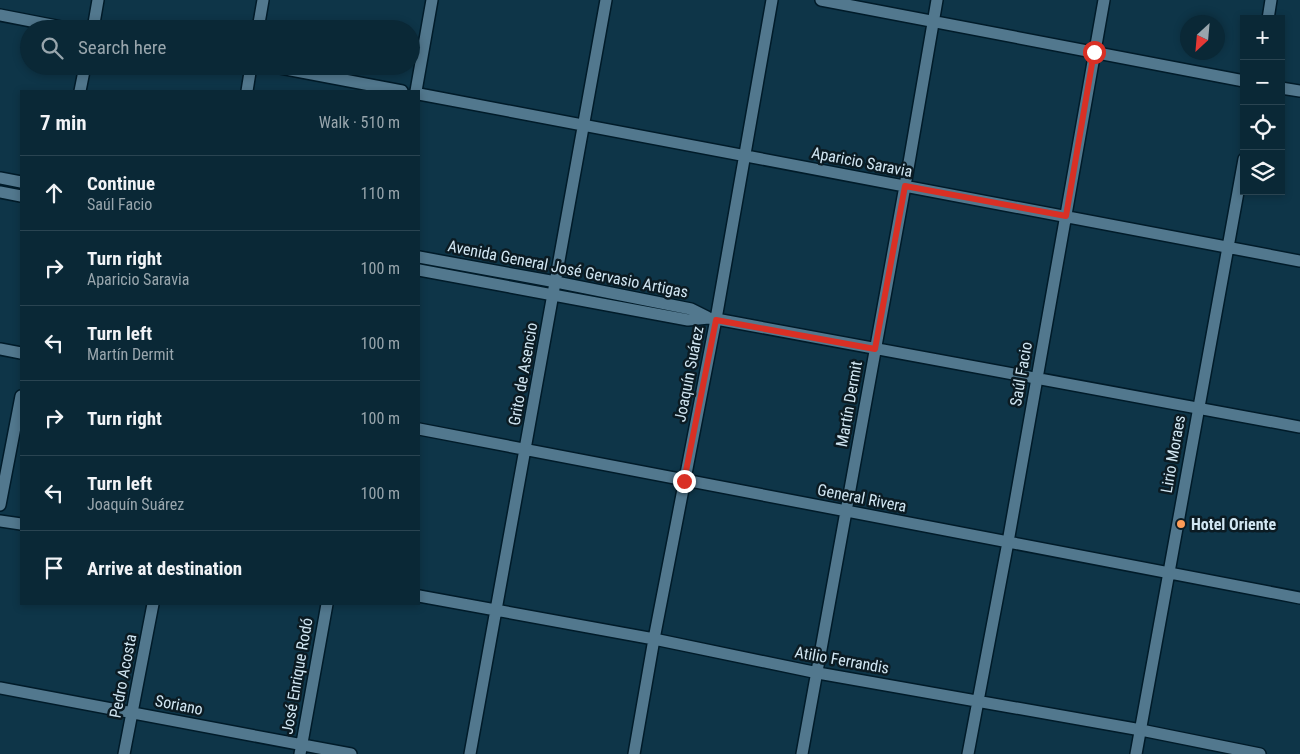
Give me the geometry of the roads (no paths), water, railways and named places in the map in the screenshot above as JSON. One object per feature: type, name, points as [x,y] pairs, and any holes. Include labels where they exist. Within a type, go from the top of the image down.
[{"type":"street","points":[[94,20],[98,0]]},
{"type":"street","points":[[260,20],[263,0]]},
{"type":"street","points":[[420,68],[432,0]]},
{"type":"street","name":"Grito de Asencio","points":[[470,754],[606,0]]},
{"type":"street","name":"Joaquín Suárez","points":[[634,754],[712,319],[745,156],[772,0]]},
{"type":"street","points":[[821,0],[1240,80]]},
{"type":"street","name":"Martín Dermit","points":[[802,754],[847,512],[937,0]]},
{"type":"street","name":"Saúl Facio","points":[[968,754],[1008,542],[1104,0]]},
{"type":"street","points":[[1269,15],[1271,0]]},
{"type":"street","points":[[0,15],[26,20]]},
{"type":"street","points":[[80,90],[83,75]]},
{"type":"street","points":[[247,90],[250,75]]},
{"type":"street","points":[[318,75],[397,90]]},
{"type":"street","points":[[416,90],[419,75]]},
{"type":"street","points":[[1285,89],[1300,91]]},
{"type":"street","name":"Aparicio Saravia","points":[[420,94],[1300,261]]},
{"type":"street","points":[[0,178],[20,182]]},
{"type":"street","name":"Lirio Moraes","points":[[1136,754],[1240,182]]},
{"type":"street","points":[[0,192],[20,196]]},
{"type":"street","name":"Avenida General José Gervasio Artigas","points":[[420,256],[690,309],[712,319]]},
{"type":"street","name":"Avenida General José Gervasio Artigas","points":[[420,270],[688,320],[712,319],[1300,427]]},
{"type":"street","points":[[0,349],[20,353]]},
{"type":"street","points":[[0,505],[20,401]]},
{"type":"street","name":"General Rivera","points":[[420,429],[1300,598]]},
{"type":"street","points":[[0,521],[20,524]]},
{"type":"street","name":"Atilio Ferrandis","points":[[420,596],[654,639],[818,673],[1141,730],[1260,754]]},
{"type":"street","name":"Pedro Acosta","points":[[124,754],[153,605]]},
{"type":"street","name":"José Enrique Rodó","points":[[300,749],[327,605]]},
{"type":"street","name":"Soriano","points":[[0,688],[132,713],[300,749],[351,754]]},
{"type":"place","name":"Hotel Oriente","points":[[1181,524]]}]
